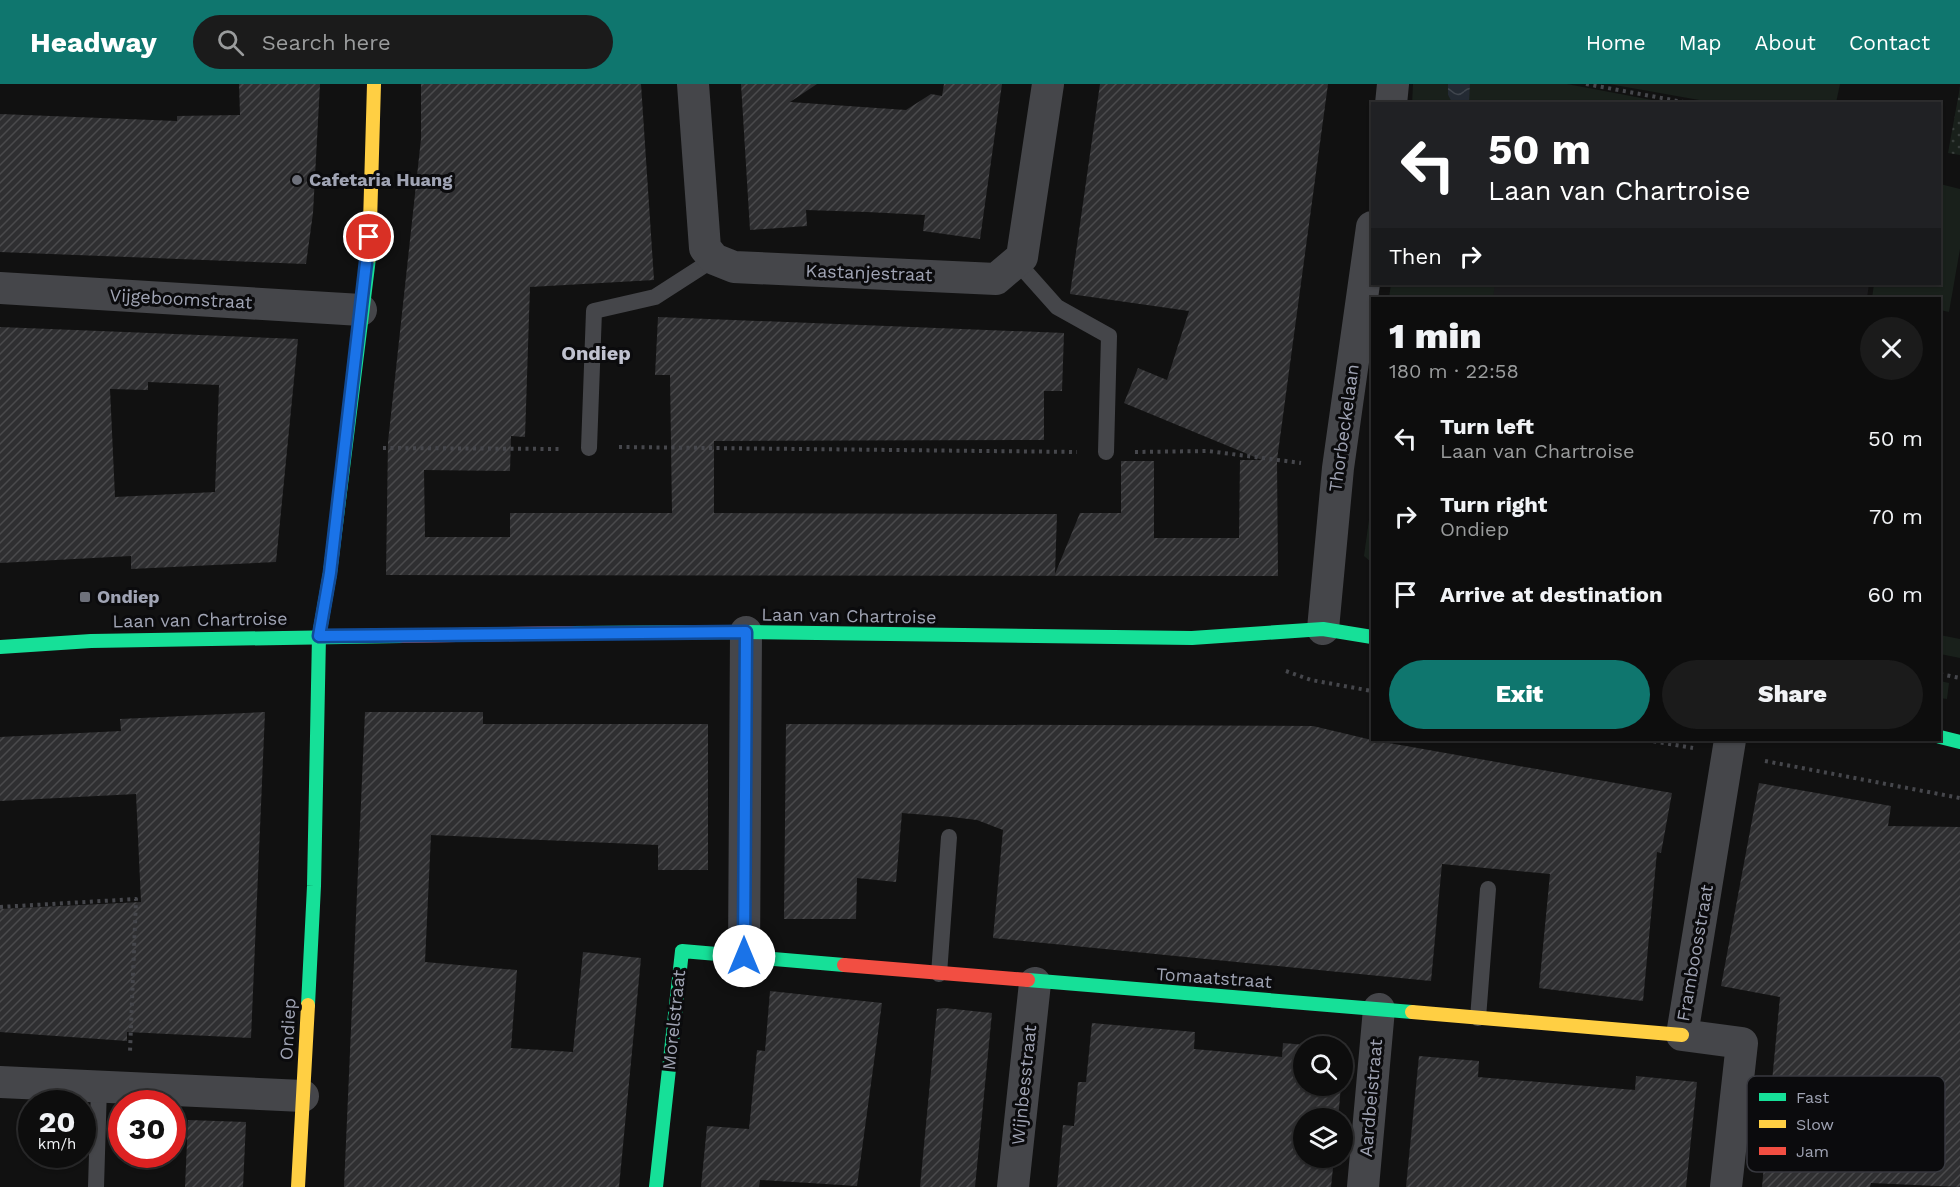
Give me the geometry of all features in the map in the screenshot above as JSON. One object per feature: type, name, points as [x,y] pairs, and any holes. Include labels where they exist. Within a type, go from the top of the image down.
[{"type":"street","name":"Ondiep","points":[[298,1187],[314,886],[319,636],[330,573],[369,259],[374,84]]},
{"type":"street","points":[[693,84],[705,248],[714,259]]},
{"type":"street","points":[[1017,262],[1022,257],[1048,84]]},
{"type":"street","points":[[1390,102],[1393,84]]},
{"type":"street","name":"Thorbeckelaan","points":[[1323,630],[1338,468],[1371,234]]},
{"type":"street","name":"Kastanjestraat","points":[[714,259],[734,267],[996,279],[1017,262]]},
{"type":"street","name":"Vijgeboomstraat","points":[[0,288],[361,310]]},
{"type":"street","name":"Laan van Chartroise","points":[[0,646],[91,641],[319,636],[746,632],[1192,638],[1323,630],[1371,637]]},
{"type":"street","points":[[744,956],[746,632]]},
{"type":"street","points":[[1941,737],[1960,742]]},
{"type":"street","name":"Framboosstraat","points":[[1726,1187],[1742,1043],[1682,1035],[1730,747]]},
{"type":"street","name":"Morelstraat","points":[[656,1187],[682,951],[744,956]]},
{"type":"street","name":"Tomaatstraat","points":[[744,956],[1035,983],[1682,1035]]},
{"type":"street","name":"Wijnbesstraat","points":[[1012,1187],[1035,983]]},
{"type":"street","name":"Aardbeistraat","points":[[1363,1187],[1379,1009]]},
{"type":"street","points":[[0,1082],[303,1096]]},
{"type":"lane","points":[[589,448],[594,311],[655,297],[714,259]]},
{"type":"lane","points":[[1017,262],[1057,307],[1109,336],[1106,452]]},
{"type":"lane","points":[[939,974],[949,837]]},
{"type":"lane","points":[[1478,1018],[1488,889]]},
{"type":"lane","points":[[96,1187],[114,1088]]},
{"type":"path","points":[[1586,84],[1683,102]]},
{"type":"path","points":[[345,448],[531,450],[647,446],[1106,452],[1208,451],[1338,468]]},
{"type":"path","points":[[1941,674],[1960,678]]},
{"type":"path","points":[[1658,741],[1730,747],[1960,798]]},
{"type":"path","points":[[0,907],[136,896],[114,1088]]},
{"type":"shaded area","points":[[1413,84],[1448,84],[1448,95],[1453,102],[1412,102]]},
{"type":"shaded area","points":[[1470,84],[1567,84],[1663,102],[1467,102]]},
{"type":"shaded area","points":[[1609,84],[1840,84],[1836,102],[1710,102]]},
{"type":"shaded area","points":[[1960,87],[1960,155],[1948,153]]},
{"type":"shaded area","points":[[1941,184],[1960,189],[1960,249],[1949,312],[1941,310],[1941,297],[1872,297],[1874,285],[1941,285]]},
{"type":"shaded area","points":[[1391,285],[1495,285],[1493,297],[1389,297]]},
{"type":"shaded area","points":[[1456,285],[1869,285],[1867,297],[1454,297]]},
{"type":"shaded area","points":[[1371,505],[1371,562],[1364,556]]},
{"type":"shaded area","points":[[1941,635],[1960,639],[1960,658],[1941,654]]},
{"type":"shaded area","points":[[1941,681],[1949,683],[1947,699],[1941,698]]},
{"type":"water","points":[[1448,84],[1470,84],[1468,102],[1452,102],[1448,95]]},
{"type":"building","points":[[239,84],[320,84],[313,213],[306,264],[0,252],[0,114],[177,121],[177,116],[240,115]]},
{"type":"building","points":[[421,84],[641,84],[654,280],[530,287],[525,437],[511,436],[510,471],[424,470],[425,537],[510,537],[510,513],[672,513],[670,375],[655,375],[658,317],[1064,333],[1062,391],[1044,391],[1044,440],[714,441],[714,513],[1057,514],[1055,574],[1080,513],[1121,513],[1121,461],[1154,461],[1154,538],[1239,538],[1240,460],[1262,460],[1124,403],[1138,368],[1167,380],[1189,311],[1070,294],[1100,84],[1328,84],[1277,460],[1278,576],[386,575],[388,442],[421,139]]},
{"type":"building","points":[[741,84],[817,84],[790,102],[906,110],[931,94],[942,96],[944,84],[1002,84],[980,239],[923,231],[925,215],[867,212],[806,210],[807,226],[750,230]]},
{"type":"building","points":[[0,327],[298,339],[276,562],[131,569],[131,556],[0,563]],"holes":[[[148,382],[219,385],[215,492],[115,497],[110,389],[148,390]]]},
{"type":"building","points":[[265,712],[251,1038],[127,1032],[127,1041],[0,1032],[0,909],[141,902],[136,794],[0,801],[0,737],[121,731],[120,719]]},
{"type":"building","points":[[365,712],[483,712],[483,724],[708,724],[708,870],[658,870],[658,845],[431,835],[425,962],[517,970],[511,1048],[573,1052],[583,952],[641,958],[619,1187],[344,1187]]},
{"type":"building","points":[[786,724],[1313,726],[1371,741],[1672,793],[1661,853],[1657,852],[1643,1001],[1539,988],[1550,874],[1442,864],[1431,981],[993,938],[1003,830],[977,820],[952,817],[902,813],[896,882],[857,878],[856,919],[784,919]]},
{"type":"building","points":[[1759,783],[1891,806],[1888,826],[1960,827],[1960,1187],[1871,1183],[1870,1187],[1762,1187],[1763,1172],[1945,1172],[1945,1076],[1773,1076],[1780,997],[1721,986]]},
{"type":"building","points":[[770,991],[882,1003],[857,1186],[760,1180],[759,1187],[701,1187],[707,1126],[749,1129],[757,1050],[765,1051]]},
{"type":"building","points":[[937,1009],[992,1013],[975,1187],[920,1187]]},
{"type":"building","points":[[1092,1023],[1195,1032],[1194,1049],[1282,1057],[1283,1043],[1293,1044],[1293,1096],[1340,1096],[1339,1108],[1293,1108],[1293,1168],[1333,1168],[1331,1187],[1057,1187],[1063,1125],[1074,1126],[1078,1082],[1086,1082]]},
{"type":"building","points":[[1419,1056],[1479,1061],[1478,1077],[1635,1090],[1636,1076],[1697,1082],[1686,1187],[1406,1187]]},
{"type":"building","points":[[188,1120],[246,1122],[243,1187],[185,1187]]},
{"type":"traffic: fast","points":[[308,1005],[314,886],[319,636],[330,573],[369,258]]},
{"type":"traffic: fast","points":[[571,633],[746,632],[1192,638],[1323,629],[1371,637]]},
{"type":"traffic: fast","points":[[0,647],[91,641],[403,636]]},
{"type":"traffic: fast","points":[[1941,737],[1960,742]]},
{"type":"traffic: fast","points":[[656,1187],[682,951],[844,965]]},
{"type":"traffic: fast","points":[[1028,980],[1412,1012]]},
{"type":"traffic: slow","points":[[369,258],[374,84]]},
{"type":"traffic: slow","points":[[298,1187],[308,1005]]},
{"type":"traffic: slow","points":[[1412,1012],[1682,1035]]},
{"type":"traffic: jam","points":[[403,636],[571,633]]},
{"type":"traffic: jam","points":[[844,965],[1028,980]]},
{"type":"place","name":"Cafetaria Huang","points":[[297,180]]},
{"type":"place","name":"Ondiep","points":[[85,597]]},
{"type":"district","name":"Ondiep","points":[[596,353]]},
{"type":"route","points":[[369,237],[369,259],[330,573],[319,636],[746,632],[744,956]]}]
